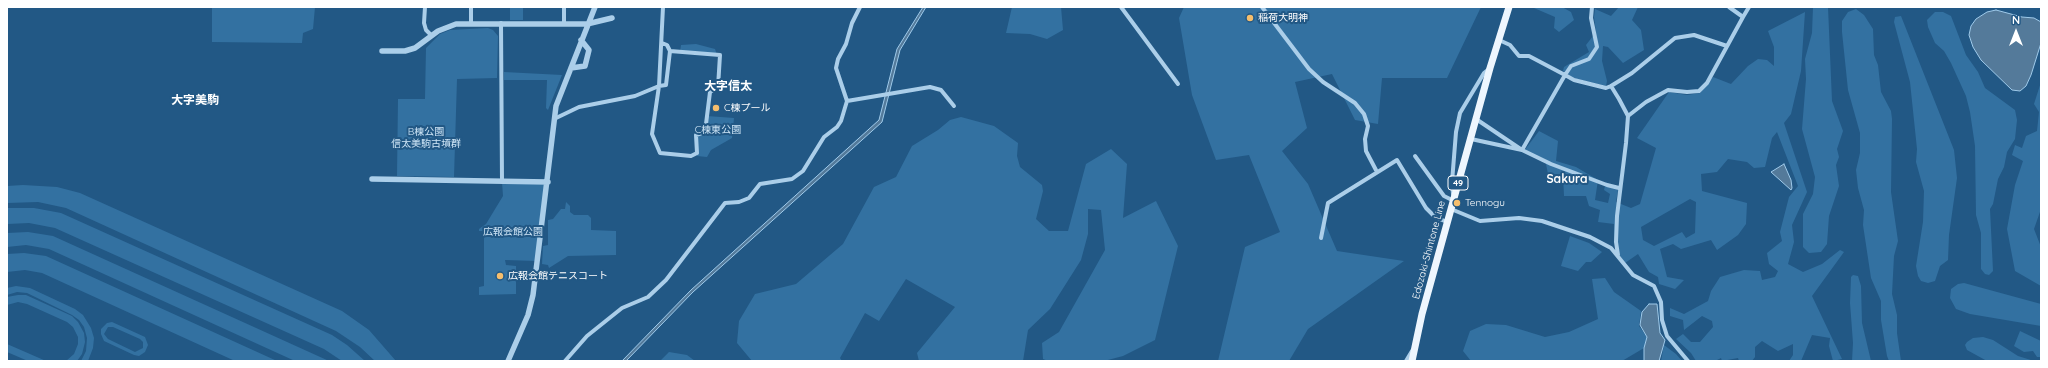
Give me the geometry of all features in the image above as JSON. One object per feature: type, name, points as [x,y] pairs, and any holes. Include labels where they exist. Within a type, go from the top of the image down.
[{"type":"main road","name":"Edozaki-Shintone Line","points":[[1412,361],[1447,222],[1498,40],[1510,7]]},
{"type":"street","points":[[425,7],[424,23],[426,30],[431,35]]},
{"type":"street","points":[[471,7],[471,24]]},
{"type":"street","points":[[564,7],[564,24]]},
{"type":"street","points":[[508,361],[525,324],[531,305],[548,182],[556,106],[594,7]]},
{"type":"street","points":[[663,7],[659,86],[652,134],[660,153],[691,156],[697,153],[696,135],[705,132],[710,92],[718,86],[720,55],[670,51]]},
{"type":"street","points":[[565,361],[587,336],[622,308],[648,297],[666,280],[726,203],[739,202],[749,198],[760,184],[792,179],[800,174],[824,137],[842,121],[847,101],[836,68],[838,59],[846,44],[852,22],[860,7]]},
{"type":"street","points":[[1121,7],[1178,84]]},
{"type":"street","points":[[1262,7],[1309,69],[1323,82],[1355,103],[1364,114],[1368,126],[1365,138],[1366,152],[1377,172]]},
{"type":"street","points":[[1522,150],[1571,66],[1589,59],[1597,47],[1591,18],[1591,7]]},
{"type":"street","points":[[1729,7],[1743,17]]},
{"type":"street","points":[[1628,116],[1646,102],[1668,90],[1687,92],[1699,91],[1707,83],[1749,7]]},
{"type":"street","points":[[382,51],[405,51],[415,48],[431,35],[447,26],[501,23],[588,24],[612,18]]},
{"type":"street","points":[[501,23],[502,182]]},
{"type":"street","points":[[1498,40],[1510,45],[1519,56],[1529,56],[1574,80],[1606,88],[1632,73],[1675,38],[1694,35],[1727,46]]},
{"type":"street","points":[[571,68],[582,67],[586,61],[589,50],[581,40]]},
{"type":"street","points":[[554,119],[579,107],[635,96],[659,86],[666,85],[670,51],[667,45],[662,43]]},
{"type":"street","points":[[1415,156],[1444,196],[1454,199],[1452,182],[1456,132],[1460,113],[1484,73],[1490,68]]},
{"type":"street","points":[[1611,86],[1628,116],[1626,143],[1619,188],[1616,242],[1618,255]]},
{"type":"street","points":[[847,101],[930,87],[941,90],[954,106]]},
{"type":"street","points":[[1476,119],[1522,150],[1551,164],[1619,188]]},
{"type":"street","points":[[1471,139],[1522,150]]},
{"type":"street","points":[[1320,238],[1328,203],[1397,160],[1426,208],[1435,217],[1447,222]]},
{"type":"street","points":[[372,179],[548,182]]},
{"type":"street","points":[[1451,209],[1480,221],[1518,218],[1542,221],[1590,237],[1611,248],[1633,275],[1654,286],[1661,302],[1662,320],[1667,336],[1688,361]]},
{"type":"street","points":[[1406,361],[1414,349]]},
{"type":"green space","points":[[212,7],[315,7],[313,29],[303,33],[302,43],[212,42]]},
{"type":"green space","points":[[510,7],[523,7],[523,20],[510,20]]},
{"type":"green space","points":[[1012,7],[1061,7],[1063,30],[1047,39],[1030,34],[1006,33]]},
{"type":"green space","points":[[1184,7],[1481,7],[1447,78],[1382,78],[1378,124],[1355,120],[1332,74],[1295,82],[1307,128],[1282,151],[1308,184],[1337,251],[1404,261],[1308,329],[1289,361],[1218,361],[1245,247],[1280,232],[1249,155],[1216,160],[1192,95],[1179,18]]},
{"type":"green space","points":[[1562,7],[1571,12],[1574,20],[1559,32],[1554,28],[1555,17],[1534,8]]},
{"type":"green space","points":[[1619,7],[1638,7],[1632,20],[1641,30],[1644,50],[1623,63],[1608,47],[1603,46],[1602,61],[1607,81],[1606,86],[1573,78],[1563,71],[1564,67],[1589,52],[1586,45],[1596,32],[1594,17],[1595,9],[1611,16]]},
{"type":"green space","points":[[1813,7],[1828,7],[1832,101],[1843,131],[1837,149],[1839,157],[1836,165],[1839,186],[1829,216],[1827,244],[1821,252],[1809,253],[1803,247],[1803,214],[1813,194],[1815,177],[1802,129],[1806,79],[1805,59],[1812,33]]},
{"type":"green space","points":[[1856,9],[1864,15],[1873,29],[1874,55],[1878,65],[1881,92],[1891,111],[1891,192],[1898,241],[1894,256],[1892,294],[1897,315],[1897,333],[1901,361],[1889,361],[1887,356],[1881,320],[1881,301],[1871,278],[1863,225],[1864,210],[1858,188],[1856,170],[1860,153],[1860,133],[1848,90],[1842,32],[1842,21],[1848,12]]},
{"type":"green space","points":[[1805,12],[1801,71],[1791,114],[1784,123],[1807,192],[1792,225],[1794,242],[1788,264],[1803,272],[1822,264],[1840,250],[1844,252],[1812,296],[1842,359],[1833,361],[1829,346],[1830,338],[1812,335],[1801,361],[1789,361],[1793,355],[1793,344],[1778,351],[1762,341],[1755,347],[1755,357],[1752,361],[1739,361],[1738,358],[1722,361],[1721,358],[1715,361],[1696,361],[1691,353],[1676,339],[1683,334],[1691,342],[1700,342],[1713,327],[1712,321],[1702,316],[1684,330],[1683,320],[1670,316],[1670,308],[1684,314],[1708,301],[1711,291],[1720,277],[1744,270],[1760,271],[1762,280],[1775,277],[1778,271],[1769,264],[1767,253],[1782,241],[1780,232],[1789,197],[1798,186],[1777,132],[1772,138],[1765,167],[1754,168],[1747,162],[1728,159],[1717,172],[1701,174],[1702,191],[1747,203],[1746,224],[1738,235],[1717,250],[1711,240],[1681,249],[1673,244],[1660,249],[1667,277],[1684,280],[1675,289],[1659,284],[1658,277],[1649,272],[1638,254],[1625,263],[1620,257],[1614,241],[1614,224],[1598,222],[1600,210],[1589,206],[1586,196],[1564,196],[1563,175],[1548,174],[1545,159],[1524,151],[1539,131],[1558,141],[1556,161],[1576,167],[1598,180],[1595,200],[1608,203],[1610,194],[1604,190],[1606,182],[1618,190],[1616,202],[1631,208],[1640,204],[1656,148],[1637,138],[1669,92],[1687,95],[1700,93],[1713,77],[1731,84],[1748,66],[1758,59],[1767,60],[1774,66],[1774,47],[1768,31]],"holes":[[[1690,199],[1696,202],[1695,233],[1686,238],[1682,232],[1654,246],[1643,240],[1641,227]]]},
{"type":"green space","points":[[1935,12],[1943,12],[1951,16],[1966,55],[1978,72],[1985,88],[2015,110],[2017,120],[2015,139],[2007,152],[2004,167],[1998,179],[1993,204],[1990,209],[1993,271],[1989,275],[1985,274],[1981,269],[1981,233],[1976,215],[1975,146],[1970,112],[1966,96],[1951,63],[1944,51],[1935,43],[1928,27],[1927,20]]},
{"type":"green space","points":[[1901,16],[1954,150],[1957,178],[1949,235],[1948,260],[1940,266],[1935,281],[1928,283],[1921,281],[1918,276],[1916,266],[1923,222],[1924,191],[1916,162],[1917,149],[1910,82],[1894,22],[1895,17]]},
{"type":"green space","name":"B棟公園 信太美駒古墳群","points":[[488,28],[493,30],[498,36],[497,78],[457,79],[454,177],[397,176],[398,99],[425,99],[426,48],[440,34],[450,30]]},
{"type":"green space","points":[[696,44],[715,49],[717,55],[680,52],[681,45]]},
{"type":"green space","points":[[504,72],[562,75],[548,110],[546,108],[547,80],[504,80]]},
{"type":"green space","points":[[2041,82],[2041,209],[2034,229],[2041,247],[2041,286],[2015,271],[2007,229],[2015,185],[2023,161],[2012,155],[2015,145],[2022,148],[2026,136],[2037,131],[2039,112],[2034,104]]},
{"type":"green space","name":"C棟東公園","points":[[707,116],[734,118],[732,138],[711,150],[707,157],[697,156],[696,135],[705,131]]},
{"type":"green space","points":[[961,117],[994,126],[1018,143],[1017,156],[1020,167],[1042,185],[1043,191],[1036,219],[1049,231],[1068,231],[1086,164],[1111,149],[1127,164],[1123,218],[1156,201],[1178,246],[1155,340],[1123,356],[1104,361],[1048,361],[1043,359],[1042,343],[1059,332],[1105,250],[1101,210],[1088,209],[1088,234],[1081,260],[1050,309],[1028,330],[1023,361],[919,361],[917,353],[955,307],[906,279],[879,321],[865,313],[840,358],[842,361],[752,361],[737,343],[739,321],[755,294],[796,284],[843,244],[874,187],[896,177],[912,146],[938,130],[950,120]]},
{"type":"green space","name":"広報会館公園","points":[[502,182],[548,182],[537,261],[505,260],[506,265],[516,266],[516,294],[479,295],[479,287],[484,286],[484,231],[479,231],[479,229],[486,224],[503,196]]},
{"type":"green space","points":[[23,185],[57,187],[80,193],[342,311],[369,330],[396,361],[375,361],[360,347],[336,331],[66,208],[38,202],[7,203],[7,186]]},
{"type":"green space","points":[[566,202],[570,206],[570,212],[574,215],[588,215],[591,218],[591,230],[616,231],[616,255],[568,256],[549,268],[548,265],[542,264],[543,246],[548,245],[548,220],[553,219],[561,209],[565,209]]},
{"type":"green space","points":[[7,208],[34,208],[61,213],[332,335],[347,345],[365,361],[342,361],[324,349],[55,228],[29,223],[7,224]]},
{"type":"green space","points":[[28,232],[53,236],[329,361],[295,361],[49,249],[26,245],[7,247],[7,233]]},
{"type":"green space","points":[[1570,236],[1589,243],[1602,252],[1591,262],[1586,262],[1578,271],[1561,266]]},
{"type":"green space","points":[[24,253],[46,256],[277,361],[235,361],[42,273],[25,270],[7,272],[7,254]]},
{"type":"green space","points":[[1853,275],[1858,276],[1861,286],[1862,323],[1871,361],[1852,361],[1853,343],[1850,303],[1851,277]]},
{"type":"green space","points":[[1605,278],[1614,292],[1641,311],[1639,326],[1647,337],[1644,348],[1622,361],[1471,361],[1463,351],[1470,331],[1486,324],[1506,325],[1545,337],[1569,332],[1598,319],[1592,279]]},
{"type":"green space","points":[[1964,283],[2041,304],[2041,326],[1970,314],[1956,309],[1950,298],[1951,289],[1958,284]]},
{"type":"green space","points":[[16,286],[30,288],[75,309],[83,315],[91,328],[94,338],[93,348],[88,361],[81,361],[86,351],[87,338],[84,327],[79,320],[72,315],[27,293],[17,292],[7,295],[7,288]]},
{"type":"green space","points":[[26,295],[72,316],[78,322],[84,333],[85,342],[82,354],[77,361],[66,361],[74,354],[78,344],[78,337],[73,327],[67,322],[27,304],[18,302],[7,305],[7,297]]},
{"type":"green space","points":[[112,322],[145,337],[148,345],[145,352],[139,356],[134,355],[104,341],[101,334],[101,329],[107,323]],"holes":[[[108,327],[113,327],[140,339],[143,342],[143,348],[135,352],[108,339],[104,334]]]},
{"type":"green space","points":[[2020,331],[2041,341],[2041,357],[2037,357],[2033,351],[2024,352],[2014,346]]},
{"type":"green space","points":[[1983,337],[1993,340],[2018,356],[2034,361],[1987,361],[1967,350],[1965,345],[1967,342],[1973,338]]},
{"type":"green space","points":[[7,344],[46,361],[28,361],[7,352]]},
{"type":"green space","points":[[1664,345],[1676,354],[1682,361],[1661,361]]},
{"type":"green space","points":[[669,352],[687,355],[695,361],[660,361]]},
{"type":"shaded area","points":[[923,7],[926,7],[900,50],[882,122],[693,292],[626,361],[622,361],[691,290],[879,120],[897,49]]},
{"type":"shaded area","points":[[1996,10],[2022,17],[2034,18],[2041,22],[2041,43],[2031,75],[2026,86],[2020,91],[2012,90],[1981,60],[1973,47],[1969,35],[1971,26],[1976,19],[1987,12]]},
{"type":"shaded area","points":[[1784,164],[1791,180],[1791,190],[1771,172]]},
{"type":"shaded area","points":[[1649,304],[1657,304],[1660,333],[1665,340],[1659,361],[1644,361],[1644,348],[1647,337],[1640,325],[1642,312]]},
{"type":"place","name":"稲荷大明神","points":[[1250,18]]},
{"type":"place","name":"C棟プール","points":[[716,108]]},
{"type":"place","name":"Tennogu","points":[[1457,203]]},
{"type":"place","name":"広報会館テニスコート","points":[[500,276]]},
{"type":"district","name":"大字信太","points":[[728,86]]},
{"type":"district","name":"大字美駒","points":[[195,100]]},
{"type":"district","name":"Sakura","points":[[1567,179]]}]
